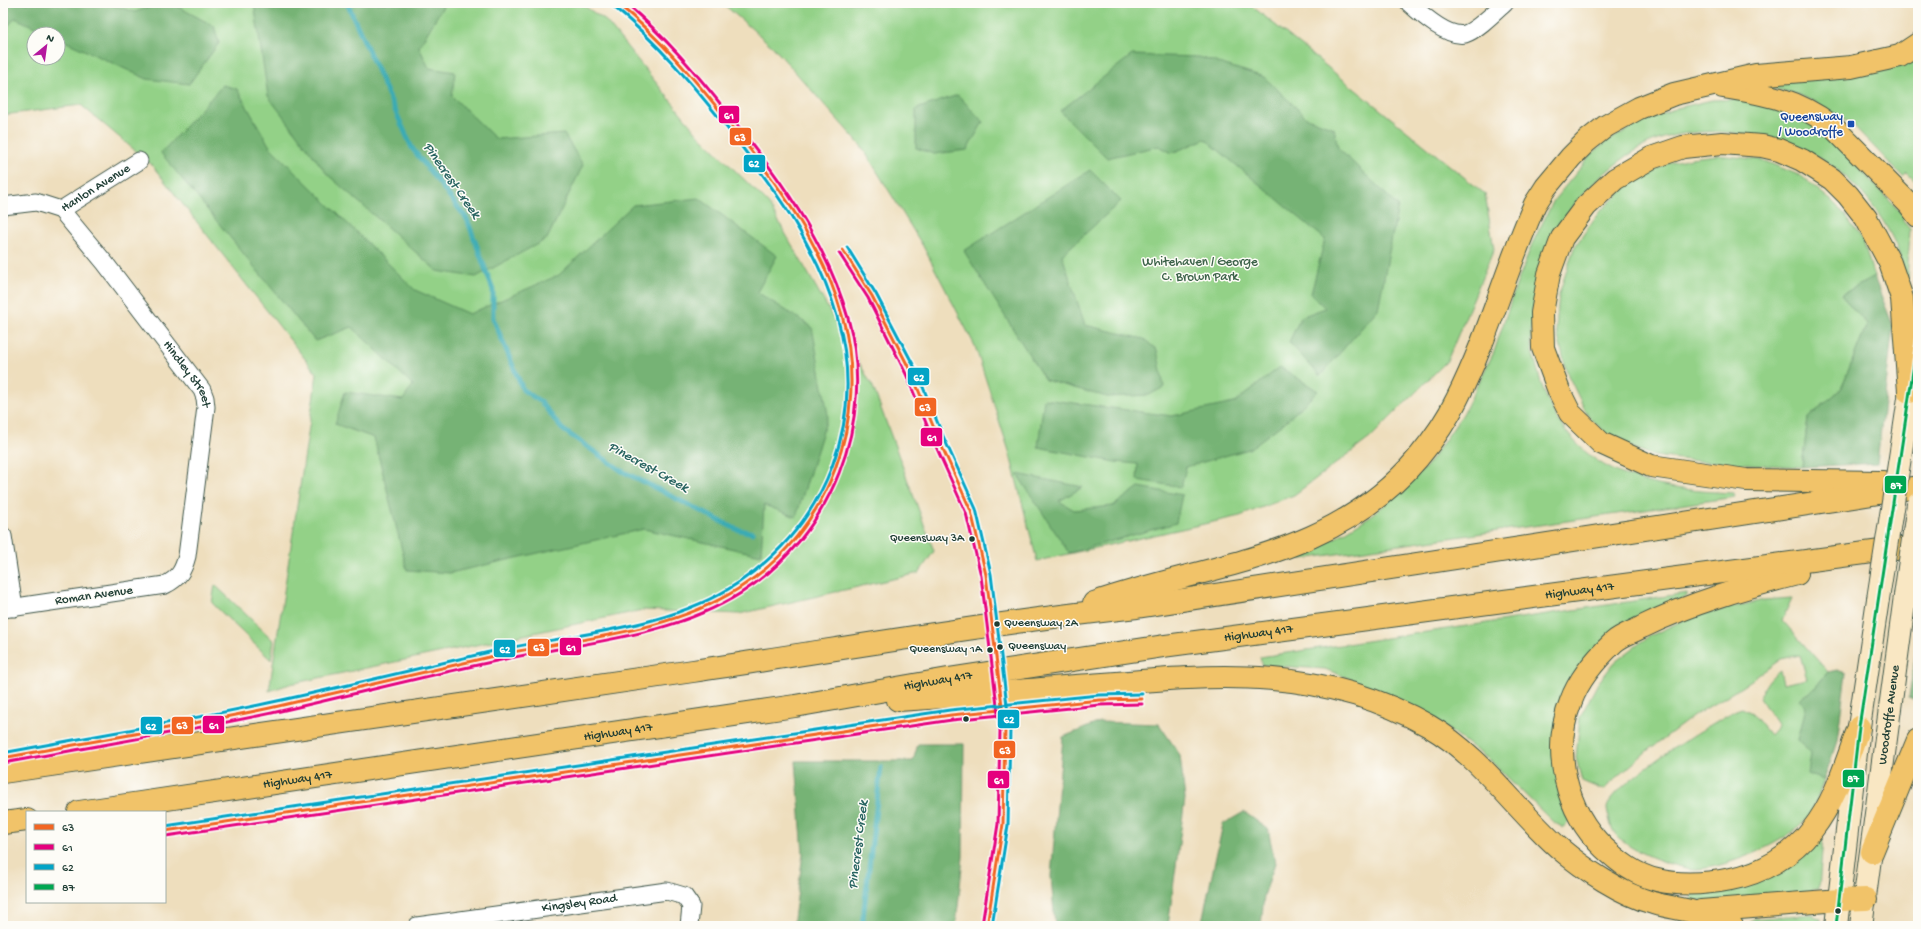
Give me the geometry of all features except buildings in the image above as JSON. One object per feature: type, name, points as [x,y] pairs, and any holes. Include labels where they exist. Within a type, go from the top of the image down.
[{"type":"highway","points":[[1058,616],[1127,592],[1275,552],[1323,533],[1382,495],[1403,475],[1425,450],[1457,400],[1486,332],[1528,221],[1546,187],[1571,157],[1606,126],[1639,108],[1674,94],[1756,75],[1851,67],[1900,56],[1918,44]]},
{"type":"highway","points":[[1713,85],[1778,98],[1804,107],[1818,115],[1832,126],[1909,204],[1918,216]]},
{"type":"highway","points":[[1909,392],[1902,298],[1890,263],[1866,218],[1848,195],[1832,179],[1802,160],[1779,150],[1762,146],[1722,143],[1683,147],[1651,158],[1615,179],[1586,206],[1562,238],[1549,274],[1542,313],[1543,348],[1559,391],[1570,413],[1602,443],[1651,466],[1746,480],[1918,482]]},
{"type":"highway","points":[[3,772],[316,728],[941,633],[1058,616],[1138,607],[1918,487]]},
{"type":"highway","points":[[1859,727],[1832,798],[1813,829],[1801,843],[1788,855],[1767,867],[1746,876],[1714,882],[1686,884],[1656,880],[1638,873],[1620,863],[1592,836],[1577,811],[1565,781],[1562,760],[1562,740],[1571,701],[1589,669],[1616,640],[1671,613],[1746,587],[1909,547]]},
{"type":"highway","name":"Highway 417","points":[[86,811],[795,706],[948,688],[1064,661],[1164,646],[1909,547]]},
{"type":"highway","points":[[948,688],[1066,687],[1227,676],[1272,678],[1305,682],[1350,692],[1392,707],[1430,727],[1465,752],[1559,848],[1614,888],[1653,903],[1694,912],[1732,926]]},
{"type":"highway","points":[[1872,852],[1918,740]]},
{"type":"highway","points":[[3,823],[26,820]]},
{"type":"highway","points":[[1694,912],[1866,899]]},
{"type":"main road","points":[[1836,926],[1859,727],[1918,338]]},
{"type":"main road","name":"Woodroffe Avenue","points":[[1861,926],[1866,899],[1918,504]]},
{"type":"street","points":[[1409,3],[1448,32],[1465,34],[1479,25],[1505,3]]},
{"type":"street","name":"Hanlon Avenue","points":[[3,206],[36,202],[61,210],[139,161]]},
{"type":"street","name":"Hindley Street","points":[[61,210],[105,263],[202,390],[206,398],[187,556],[181,574]]},
{"type":"street","points":[[3,536],[9,608]]},
{"type":"street","name":"Roman Avenue","points":[[9,608],[165,585],[175,580],[181,574]]},
{"type":"street","name":"Kingsley Road","points":[[418,926],[447,924],[668,891],[684,896],[691,906],[689,926]]},
{"type":"green space","points":[[3,3],[580,3],[606,21],[697,133],[768,203],[873,387],[934,551],[919,573],[739,614],[643,610],[290,684],[269,691],[317,374],[151,164],[81,105],[3,115]]},
{"type":"green space","points":[[3,3],[107,3],[135,12],[163,3],[171,3],[214,26],[219,43],[189,84],[147,79],[66,42],[66,26],[32,26],[15,18],[3,32]]},
{"type":"green space","points":[[254,3],[445,3],[419,47],[429,68],[455,72],[452,96],[496,139],[564,134],[583,165],[547,239],[476,277],[437,271],[327,174],[268,96]]},
{"type":"green space","name":"Whitehaven / George C. Brown Park","points":[[722,3],[902,3],[914,6],[998,3],[1248,3],[1485,194],[1494,249],[1447,361],[1370,438],[1294,495],[1240,516],[1037,561],[1009,451],[975,346],[923,246],[862,147],[773,47]]},
{"type":"green space","points":[[1132,55],[1199,57],[1264,77],[1307,118],[1334,128],[1338,148],[1398,206],[1378,309],[1320,376],[1289,342],[1301,317],[1325,308],[1311,294],[1325,239],[1205,139],[1172,153],[1159,146],[1107,158],[1060,111]]},
{"type":"green space","points":[[1918,56],[1917,183],[1907,173],[1903,177],[1854,126],[1841,117],[1839,119],[1815,102],[1797,94],[1758,85]]},
{"type":"green space","points":[[223,85],[237,89],[270,147],[415,290],[469,314],[559,275],[633,205],[699,198],[777,256],[757,292],[812,327],[828,415],[796,517],[764,505],[761,555],[644,529],[450,573],[407,570],[374,438],[335,424],[345,392],[403,400],[413,385],[352,327],[315,341],[161,153]]},
{"type":"green space","points":[[958,95],[983,122],[967,150],[934,154],[916,148],[916,109]]},
{"type":"green space","points":[[1744,99],[1779,106],[1822,129],[1905,217],[1902,220],[1910,229],[1907,282],[1896,246],[1873,206],[1845,176],[1829,164],[1811,153],[1793,145],[1773,139],[1724,132],[1689,133],[1657,140],[1627,156],[1598,179],[1572,207],[1551,238],[1544,254],[1537,283],[1531,336],[1532,352],[1547,399],[1563,427],[1584,450],[1611,469],[1640,480],[1686,490],[1733,493],[1735,497],[1302,559],[1296,554],[1337,537],[1372,515],[1398,494],[1427,466],[1463,414],[1494,352],[1532,244],[1554,200],[1591,155],[1604,143],[1642,122],[1677,108],[1712,100]]},
{"type":"green space","points":[[1717,155],[1762,160],[1801,176],[1838,206],[1863,240],[1874,277],[1841,295],[1867,324],[1841,389],[1808,418],[1802,467],[1698,461],[1654,456],[1612,439],[1588,416],[1567,373],[1556,328],[1559,294],[1574,248],[1599,212],[1629,185],[1668,163],[1691,158]]},
{"type":"green space","points":[[1090,170],[1121,201],[1062,255],[1085,325],[1144,339],[1157,350],[1164,387],[1149,395],[1107,397],[1045,380],[964,251]]},
{"type":"green space","points":[[1874,277],[1893,326],[1877,463],[1802,467],[1808,418],[1841,389],[1867,324],[1841,295]]},
{"type":"green space","points":[[1280,367],[1318,391],[1285,422],[1249,449],[1186,467],[1181,487],[1137,480],[1138,464],[1115,462],[1038,447],[1044,399],[1172,416],[1234,403]]},
{"type":"green space","points":[[1017,474],[1083,487],[1059,501],[1074,510],[1113,506],[1139,487],[1182,495],[1176,523],[1069,553]]},
{"type":"green space","points":[[215,585],[274,641],[271,660],[212,603]]},
{"type":"green space","points":[[1687,593],[1687,596],[1582,662],[1559,791],[1563,808],[1571,818],[1564,828],[1553,822],[1491,761],[1423,711],[1376,689],[1325,669],[1262,665],[1260,657]]},
{"type":"green space","points":[[1792,598],[1782,620],[1828,672],[1814,689],[1799,699],[1807,707],[1798,740],[1812,754],[1809,774],[1824,780],[1808,817],[1796,829],[1770,846],[1738,859],[1708,868],[1696,869],[1678,866],[1655,859],[1634,849],[1625,843],[1613,831],[1607,808],[1613,797],[1626,784],[1664,754],[1736,710],[1742,708],[1752,713],[1770,735],[1778,726],[1760,698],[1767,682],[1780,670],[1783,684],[1807,679],[1800,655],[1781,659],[1743,686],[1695,715],[1648,750],[1603,790],[1582,781],[1576,758],[1580,717],[1598,683],[1615,662],[1648,637],[1690,617],[1764,600]]},
{"type":"green space","points":[[1918,637],[1918,702],[1909,697]]},
{"type":"green space","points":[[1837,670],[1846,673],[1837,741],[1824,780],[1808,774],[1811,754],[1798,740],[1806,707],[1799,699],[1814,689],[1828,672]]},
{"type":"green space","points":[[1100,722],[1159,724],[1180,755],[1185,799],[1168,926],[1055,926],[1051,876],[1063,737]]},
{"type":"green space","points":[[918,744],[964,744],[963,857],[956,926],[793,926],[803,854],[796,761],[913,761]]},
{"type":"green space","points":[[1244,812],[1268,829],[1275,863],[1264,896],[1261,926],[1201,926],[1223,824]]},
{"type":"green space","points":[[1819,837],[1823,838],[1819,889],[1812,890],[1813,894],[1738,902],[1691,901],[1693,890]]},
{"type":"green space","points":[[1813,914],[1815,918],[1820,919],[1821,926],[1759,926],[1751,922],[1753,919]]},
{"type":"waterway","name":"Pinecrest Creek","points":[[347,3],[412,148],[467,219],[493,290],[493,318],[523,390],[541,402],[562,429],[622,471],[736,529],[753,533]]},
{"type":"waterway","name":"Pinecrest Creek","points":[[862,926],[881,767]]},
{"type":"transit line","name":"63","points":[[3,758],[237,715],[498,655],[591,639],[652,625],[682,616],[710,604],[738,589],[770,565],[797,537],[819,504],[835,469],[846,432],[851,393],[850,354],[842,315],[823,264],[810,239],[781,192],[749,148],[705,93],[649,31],[617,3]]},
{"type":"transit line","name":"61","points":[[4,763],[239,720],[472,666],[624,637],[655,629],[685,620],[714,608],[741,593],[773,569],[800,540],[822,508],[839,473],[851,435],[856,396],[855,357],[848,318],[839,290],[814,236],[783,186],[766,162],[693,71],[667,42],[625,3]]},
{"type":"transit line","name":"62","points":[[3,753],[235,710],[324,691],[494,651],[620,628],[651,620],[682,611],[711,599],[738,583],[769,559],[795,531],[816,500],[832,466],[842,430],[847,393],[845,355],[837,316],[818,265],[792,217],[777,194],[702,96],[660,50],[614,7]]},
{"type":"transit line","name":"62","points":[[847,247],[876,294],[916,370],[943,436],[976,509],[991,574],[1010,730],[1008,825],[992,926]]},
{"type":"transit line","name":"63","points":[[843,250],[872,296],[911,372],[938,438],[971,511],[986,575],[1005,730],[1003,824],[987,926]]},
{"type":"transit line","name":"61","points":[[839,253],[868,298],[906,374],[933,440],[966,513],[981,576],[1000,730],[998,824],[982,925]]},
{"type":"transit line","name":"87","points":[[1836,926],[1859,727],[1918,338]]},
{"type":"transit line","name":"62","points":[[166,826],[950,710],[1099,695],[1142,694]]},
{"type":"transit line","name":"63","points":[[166,831],[951,715],[1100,700],[1142,699]]},
{"type":"transit line","name":"61","points":[[166,836],[952,720],[1100,705],[1142,704]]},
{"type":"place","name":"Queensway / Woodroffe","points":[[1851,124]]},
{"type":"place","name":"Queensway 3A","points":[[972,539]]},
{"type":"place","name":"Queensway 2A","points":[[997,624]]},
{"type":"place","name":"Queensway","points":[[1000,647]]},
{"type":"place","name":"Queensway 1A","points":[[990,650]]}]
